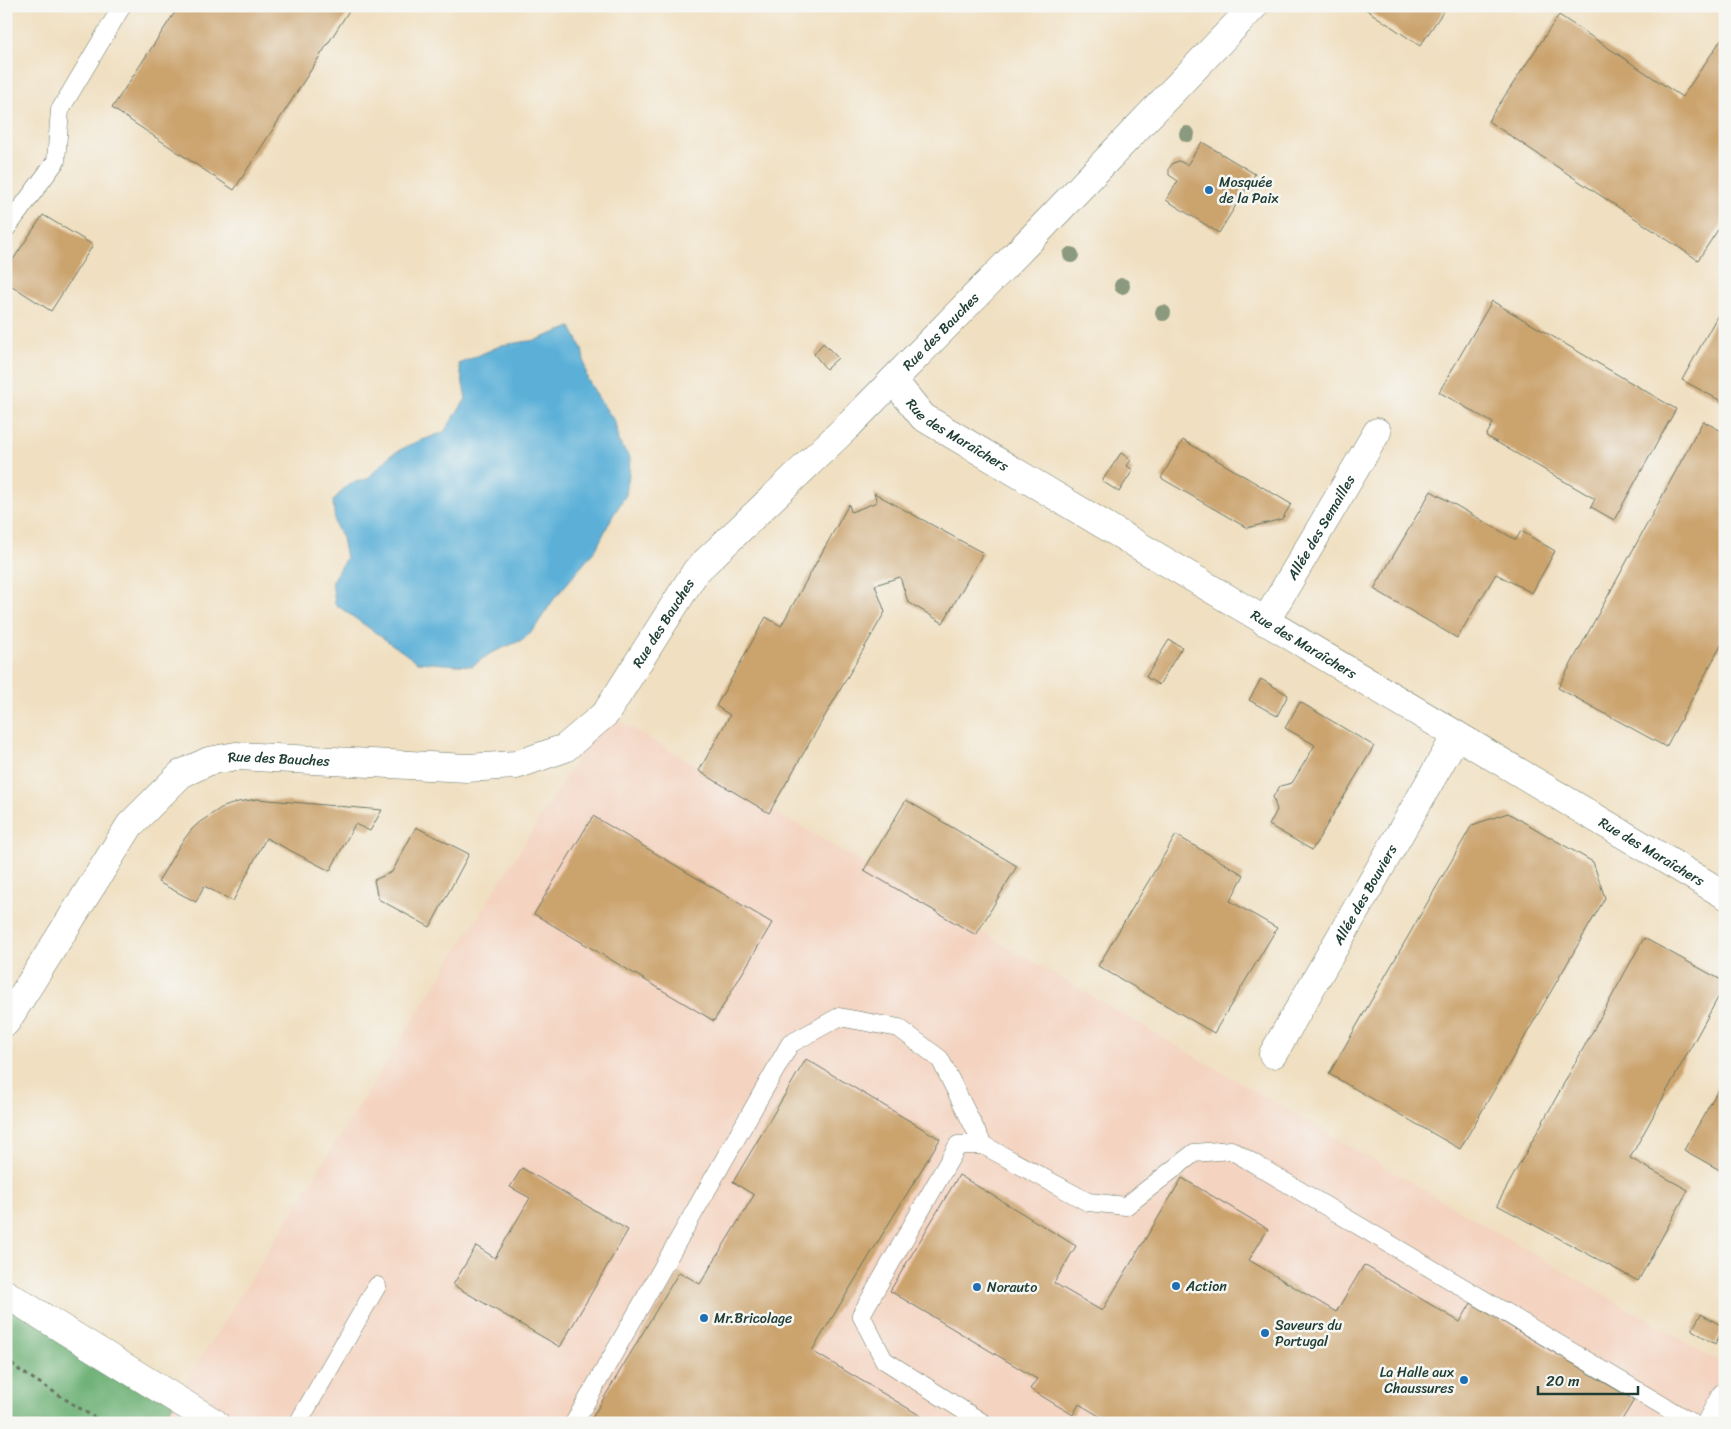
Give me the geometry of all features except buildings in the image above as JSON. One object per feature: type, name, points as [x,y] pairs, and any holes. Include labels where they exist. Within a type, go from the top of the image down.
[{"type":"street","name":"Rue des Bauches","points":[[6,1022],[130,825],[181,774],[209,761],[236,756],[467,768],[516,765],[565,748],[606,713],[696,571],[850,424],[1030,240],[1254,6]]},
{"type":"street","name":"Rue des Maraîchers","points":[[893,380],[923,417],[1725,896]]},
{"type":"street","name":"Allée des Semailles","points":[[1265,622],[1377,432]]},
{"type":"street","name":"Allée des Bouviers","points":[[1273,1054],[1456,736]]},
{"type":"street","points":[[6,1294],[216,1423]]},
{"type":"street","points":[[1711,1423],[1725,1397]]},
{"type":"lane","points":[[6,229],[56,161],[60,110],[122,6]]},
{"type":"lane","points":[[574,1423],[790,1044],[840,1017],[899,1028],[940,1059],[982,1145]]},
{"type":"lane","points":[[983,1423],[884,1360],[861,1315],[958,1145],[982,1145],[1088,1202],[1126,1206],[1194,1153],[1231,1150],[1692,1423]]},
{"type":"lane","points":[[298,1423],[377,1286]]},
{"type":"path","points":[[6,1358],[16,1368],[104,1423]]},
{"type":"shaded area","points":[[606,713],[1725,1365],[1725,1389],[1712,1423],[167,1423],[164,1421],[197,1364]]},
{"type":"green space","points":[[6,1294],[180,1393],[164,1420],[167,1423],[6,1423]]},
{"type":"water","points":[[571,327],[582,349],[587,378],[615,422],[618,441],[630,458],[626,495],[612,517],[596,549],[554,599],[534,629],[522,640],[491,653],[472,666],[417,662],[335,604],[332,581],[346,558],[342,538],[335,524],[333,501],[348,484],[367,479],[391,455],[409,445],[444,432],[466,399],[459,364],[502,345],[536,340]]},
{"type":"place","name":"Mosquée de la Paix","points":[[1209,190]]},
{"type":"place","name":"Action","points":[[1176,1286]]},
{"type":"place","name":"Norauto","points":[[977,1287]]},
{"type":"place","name":"Mr.Bricolage","points":[[704,1318]]},
{"type":"place","name":"Saveurs du Portugal","points":[[1265,1333]]},
{"type":"place","name":"La Halle aux Chaussures","points":[[1464,1380]]}]
